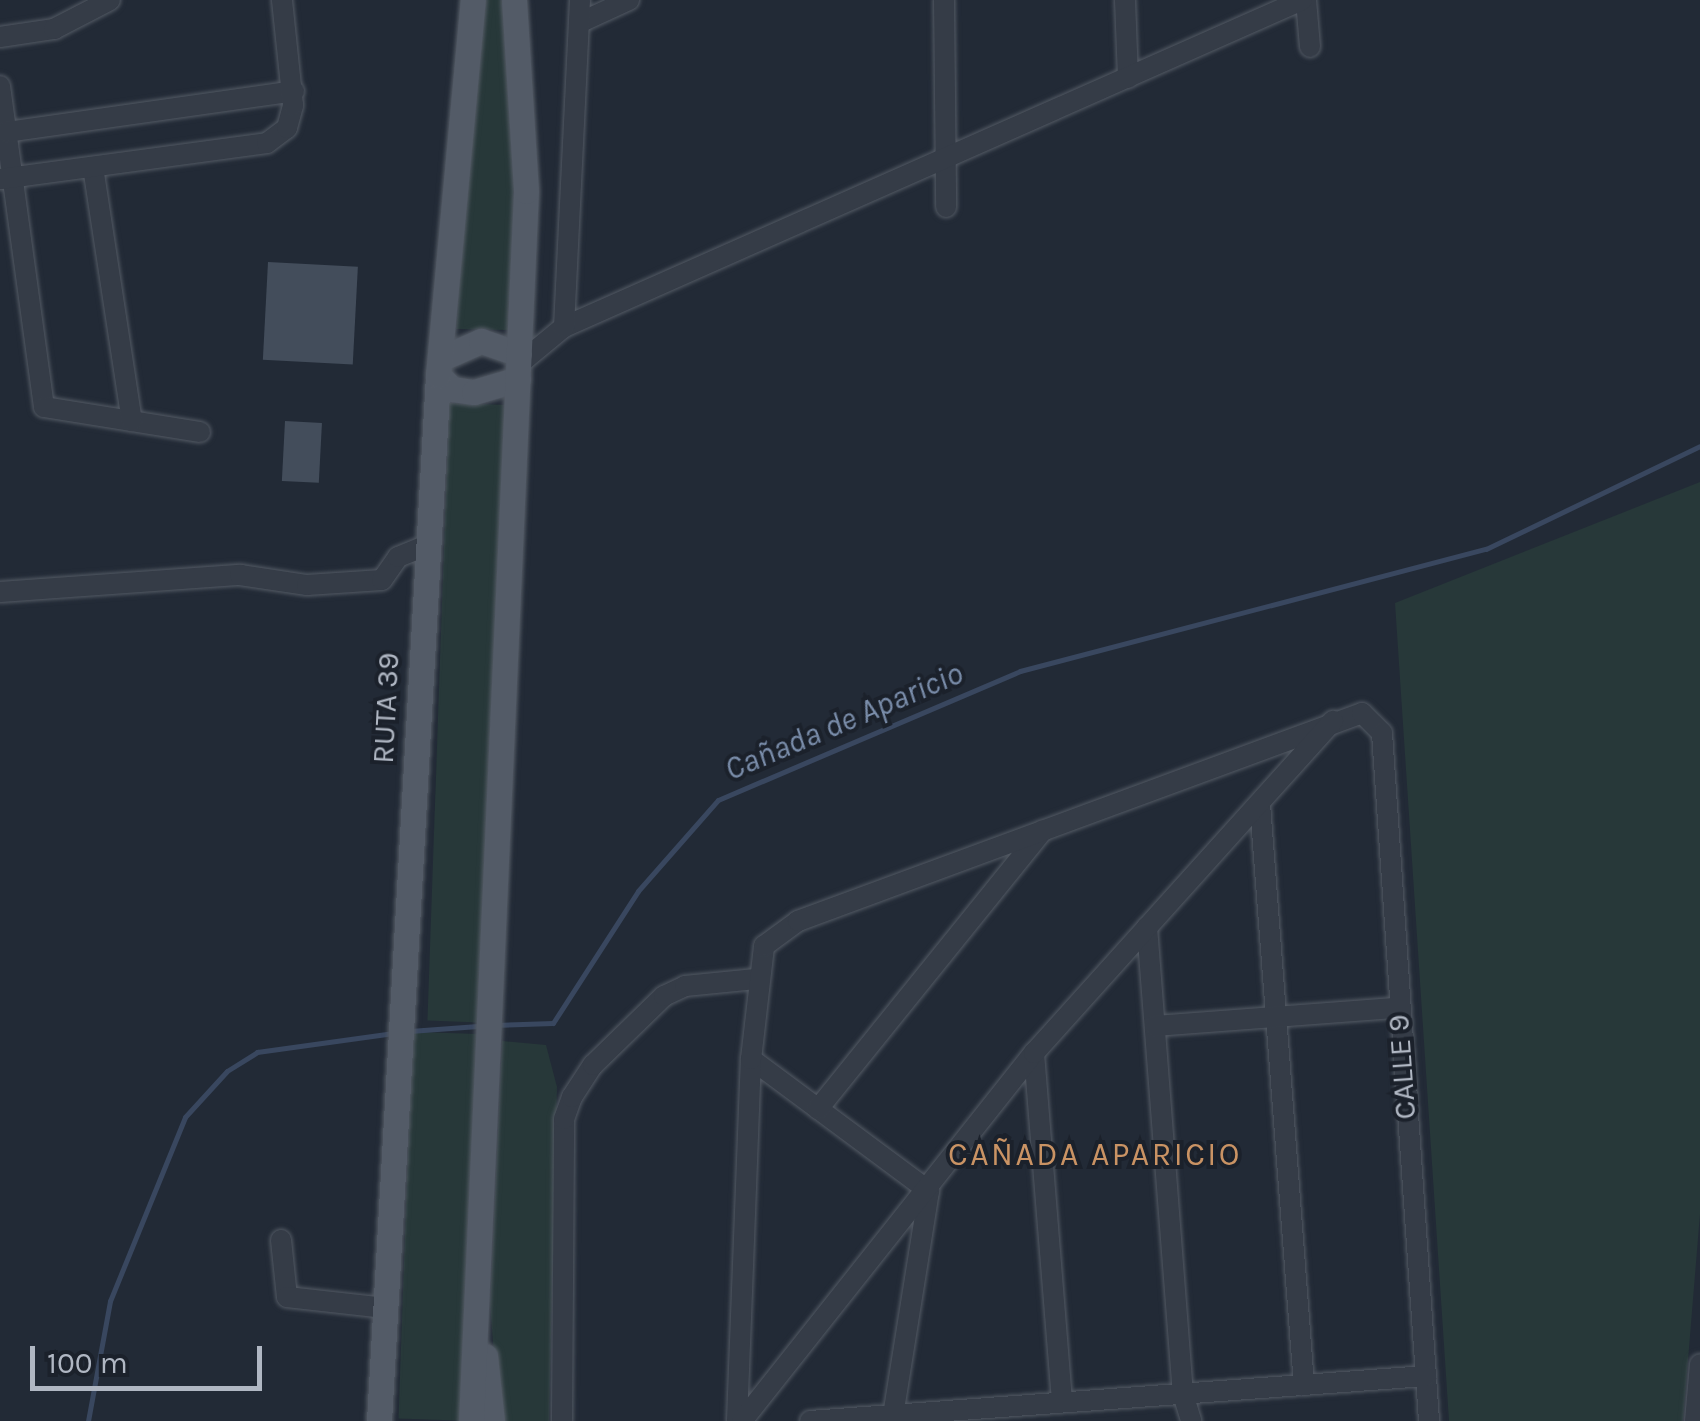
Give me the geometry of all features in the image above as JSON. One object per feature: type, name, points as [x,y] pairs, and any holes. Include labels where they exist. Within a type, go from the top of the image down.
[{"type":"main road","name":"RUTA 39","points":[[379,1421],[439,367],[473,0]]},
{"type":"main road","points":[[471,1421],[474,1273],[518,366],[526,122],[514,0]]},
{"type":"main road","points":[[481,341],[518,366],[474,392],[452,389],[439,367],[481,341]]},
{"type":"main road","points":[[474,1273],[492,1421]]},
{"type":"street","points":[[0,37],[54,29],[110,0]]},
{"type":"street","points":[[7,179],[267,143],[287,128],[294,92],[282,0]]},
{"type":"street","points":[[564,327],[580,0]]},
{"type":"street","points":[[579,23],[630,0]]},
{"type":"street","points":[[944,0],[946,207]]},
{"type":"street","points":[[1125,0],[1128,78]]},
{"type":"street","points":[[518,366],[564,327],[945,155],[1304,0],[1310,47]]},
{"type":"street","points":[[0,86],[7,179],[44,407],[200,432]]},
{"type":"street","points":[[6,132],[294,92]]},
{"type":"street","points":[[93,167],[132,422]]},
{"type":"street","points":[[0,592],[240,575],[307,585],[382,580],[398,557],[430,544]]},
{"type":"street","name":"CALLE 9","points":[[1334,719],[1372,716],[1382,732],[1397,1008],[1429,1421]]},
{"type":"street","points":[[739,1421],[930,1191],[1034,1053],[1334,719]]},
{"type":"street","points":[[739,1421],[750,1059],[756,978],[764,946],[778,930],[1334,719]]},
{"type":"street","points":[[1260,804],[1304,1385]]},
{"type":"street","points":[[818,1109],[1045,828]]},
{"type":"street","points":[[1147,927],[1183,1394],[1191,1421]]},
{"type":"street","points":[[562,1421],[564,1119],[572,1097],[593,1065],[664,996],[685,986],[756,978]]},
{"type":"street","points":[[1154,1026],[1397,1008]]},
{"type":"street","points":[[1034,1053],[1062,1402]]},
{"type":"street","points":[[750,1059],[930,1191]]},
{"type":"street","points":[[892,1418],[930,1191]]},
{"type":"street","points":[[280,1240],[287,1298],[385,1308]]},
{"type":"street","points":[[1698,1420],[1700,1364]]},
{"type":"street","points":[[810,1421],[1426,1376]]},
{"type":"shaded area","points":[[481,0],[503,0],[515,123],[511,330],[456,329]]},
{"type":"shaded area","points":[[449,403],[507,405],[485,1023],[427,1021]]},
{"type":"shaded area","points":[[1700,482],[1700,1214],[1683,1421],[1449,1421],[1395,603]]},
{"type":"shaded area","points":[[412,1032],[477,1034],[463,1421],[399,1418]]},
{"type":"shaded area","points":[[502,1041],[546,1045],[557,1087],[549,1421],[501,1421],[498,1405],[490,1304]]},
{"type":"building","points":[[268,262],[358,267],[353,365],[263,360]]},
{"type":"building","points":[[285,421],[322,423],[319,483],[282,481]]},
{"type":"waterway","name":"Cañada de Aparicio","points":[[494,1025],[553,1023],[638,891],[718,800],[1020,671],[1486,549],[1700,446]]},
{"type":"waterway","name":"Cañada de Aparicio","points":[[410,1031],[478,1026]]},
{"type":"waterway","name":"Cañada de Aparicio","points":[[88,1421],[110,1301],[185,1117],[227,1071],[257,1052],[394,1033]]},
{"type":"district","name":"CAÑADA APARICIO","points":[[1095,1155]]}]
